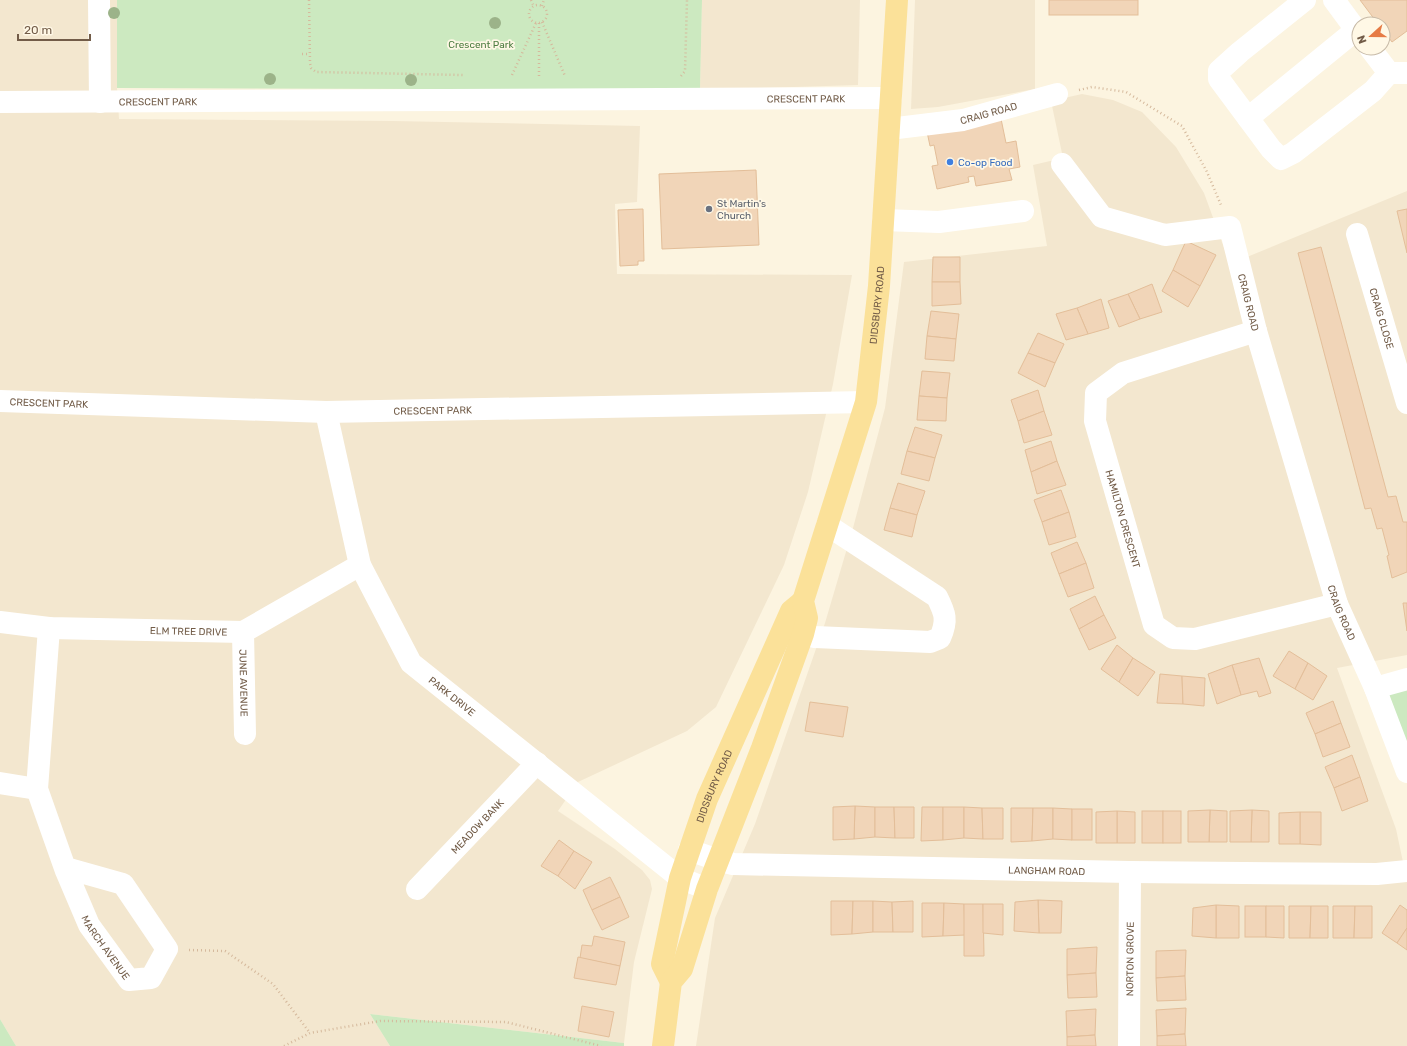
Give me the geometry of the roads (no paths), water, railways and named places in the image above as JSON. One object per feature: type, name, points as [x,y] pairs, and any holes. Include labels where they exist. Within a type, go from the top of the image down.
[{"type":"main road","name":"DIDSBURY ROAD","points":[[663,1046],[671,982],[682,969],[707,889],[803,634],[807,618],[803,601],[866,402],[879,286],[897,0]]},
{"type":"main road","name":"DIDSBURY ROAD","points":[[671,982],[662,964],[680,878],[706,799],[791,611],[803,601]]},
{"type":"street","points":[[99,0],[100,102]]},
{"type":"street","points":[[1305,0],[1240,52],[1219,71],[1219,79],[1272,150],[1281,159],[1293,153],[1398,73],[1379,56]]},
{"type":"street","points":[[1334,0],[1351,23]]},
{"type":"street","points":[[1248,118],[1351,37]]},
{"type":"street","name":"CRAIG ROAD","points":[[889,129],[963,120],[1057,94]]},
{"type":"street","name":"CRESCENT PARK","points":[[0,102],[891,98]]},
{"type":"street","name":"CRAIG ROAD","points":[[1062,164],[1102,217],[1165,235],[1230,227],[1256,331],[1337,604],[1375,688],[1407,772]]},
{"type":"street","points":[[883,220],[939,222],[1023,211]]},
{"type":"street","name":"CRAIG CLOSE","points":[[1357,234],[1407,403]]},
{"type":"street","name":"HAMILTON CRESCENT","points":[[1256,331],[1123,373],[1096,393],[1094,421],[1154,624],[1173,638],[1195,640],[1337,604]]},
{"type":"street","name":"CRESCENT PARK","points":[[0,401],[326,412],[866,402]]},
{"type":"street","name":"PARK DRIVE","points":[[326,412],[360,565],[411,663],[680,878],[707,889]]},
{"type":"street","points":[[803,634],[814,637],[930,642],[940,638],[945,628],[945,613],[937,597],[827,526]]},
{"type":"street","points":[[243,632],[360,565]]},
{"type":"street","name":"ELM TREE DRIVE","points":[[0,622],[49,628],[243,632]]},
{"type":"street","name":"MARCH AVENUE","points":[[49,628],[37,789],[66,868],[89,925],[130,980],[151,978],[167,949],[123,884],[66,868]]},
{"type":"street","name":"JUNE AVENUE","points":[[243,632],[245,734]]},
{"type":"street","points":[[1375,688],[1407,679]]},
{"type":"street","name":"MEADOW BANK","points":[[417,889],[537,763]]},
{"type":"street","points":[[0,783],[37,789]]},
{"type":"street","name":"LANGHAM ROAD","points":[[689,850],[733,864],[1130,872],[1377,874],[1407,871]]},
{"type":"street","name":"NORTON GROVE","points":[[1129,1046],[1130,872]]},
{"type":"place","name":"Co-op Food","points":[[950,162]]},
{"type":"place","name":"St Martin's Church","points":[[709,209]]},
{"type":"park label","name":"Crescent Park","points":[[481,44]]}]
